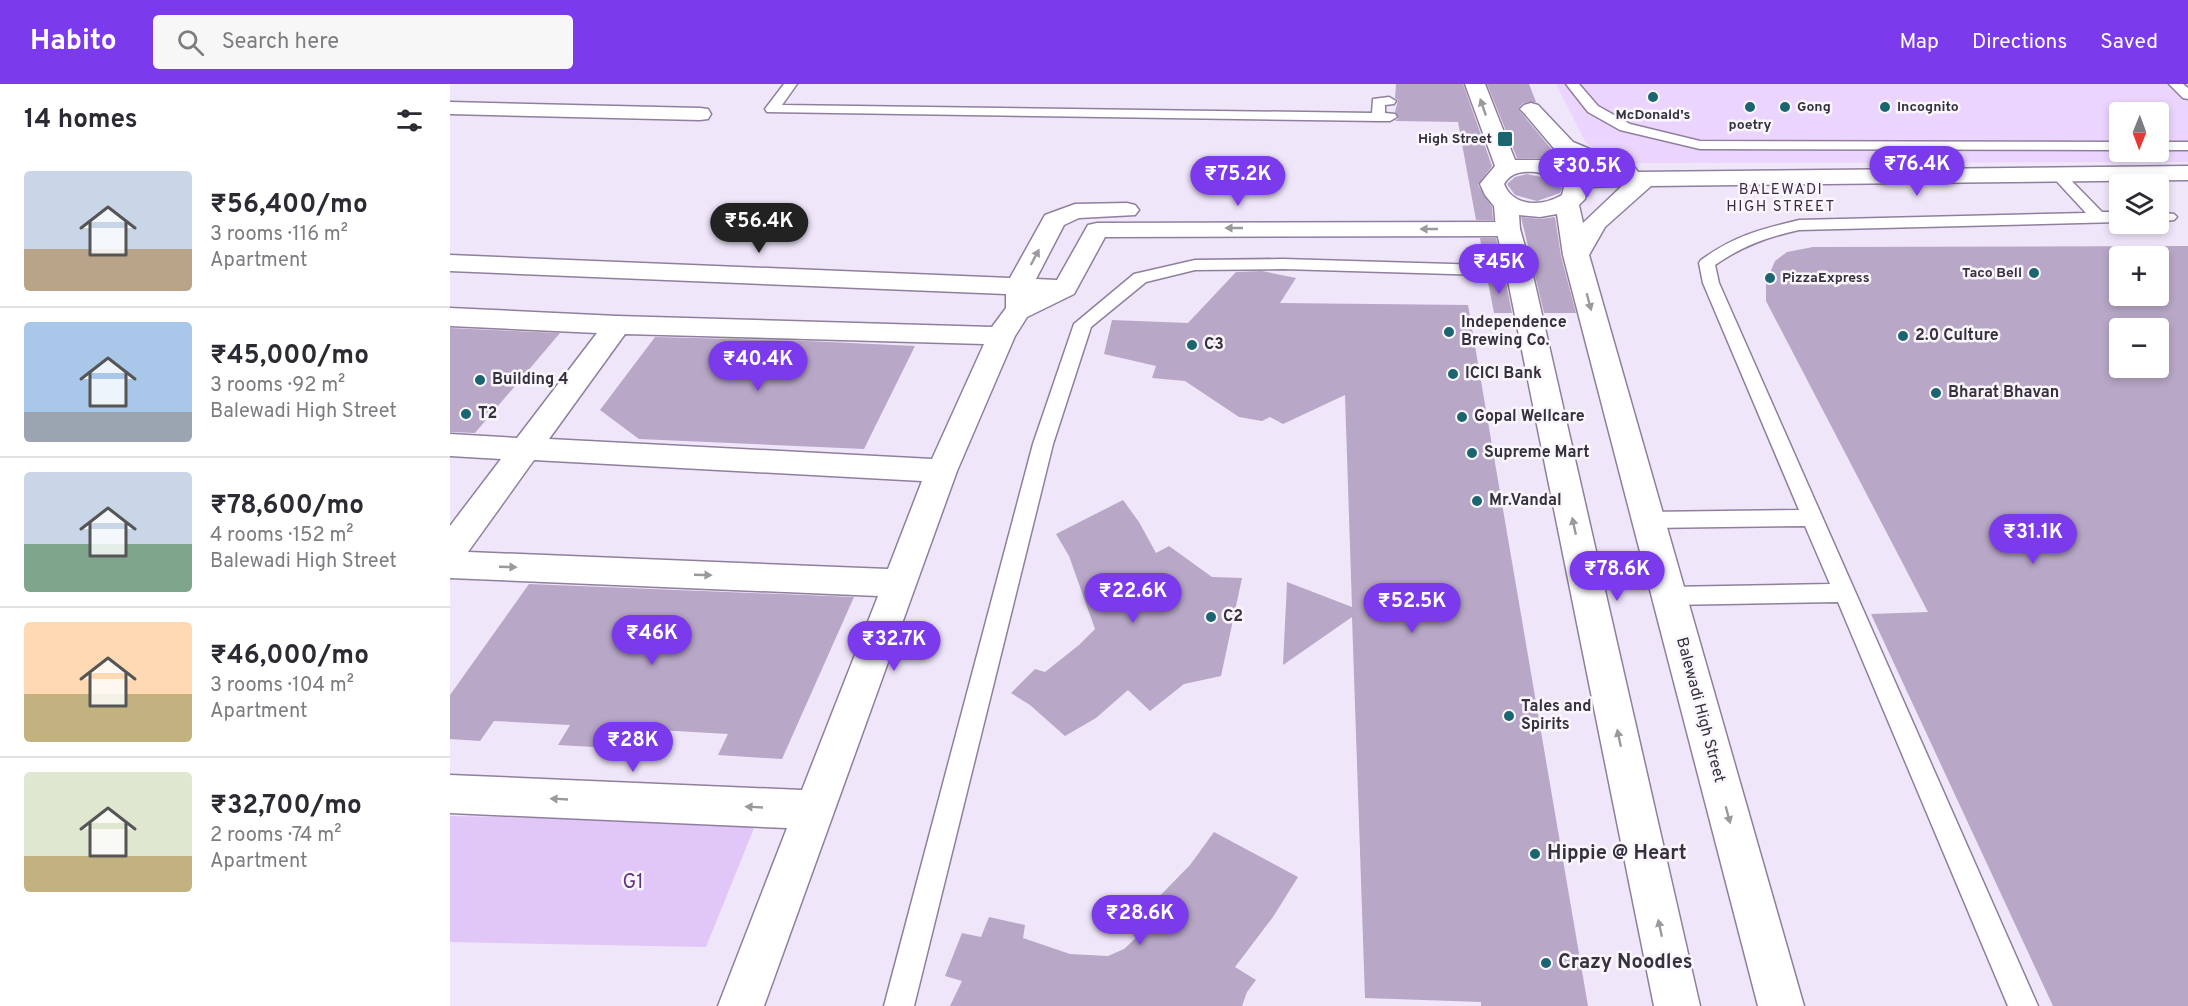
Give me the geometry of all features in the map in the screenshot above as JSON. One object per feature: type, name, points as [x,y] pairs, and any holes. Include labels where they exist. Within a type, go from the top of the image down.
[{"type":"street","points":[[1475,84],[1507,168]]},
{"type":"street","name":"Balewadi High Street","points":[[1645,179],[1565,147],[1528,102],[1564,184],[1576,255],[1781,1006]]},
{"type":"street","points":[[450,108],[700,114]]},
{"type":"street","points":[[1677,1006],[1507,214],[1492,184],[1500,172],[1507,168],[1529,165],[1564,184],[1645,179],[2188,173]]},
{"type":"street","points":[[1576,255],[1584,236],[1599,216],[1645,179]]},
{"type":"street","points":[[1062,215],[1096,230],[1507,214],[1544,210],[1564,184]]},
{"type":"street","points":[[741,1006],[812,810],[942,471],[1054,220],[1076,211],[1125,210],[1507,214]]},
{"type":"street","points":[[450,317],[617,325],[1013,311],[1065,288],[1096,230]]},
{"type":"street","points":[[450,263],[1013,311]]},
{"type":"street","points":[[450,551],[617,325]]},
{"type":"street","points":[[450,445],[942,471]]},
{"type":"street","points":[[450,565],[899,583]]},
{"type":"street","points":[[450,794],[812,810]]},
{"type":"lane","points":[[790,84],[772,109],[1385,117],[1378,102],[1389,101]]},
{"type":"lane","points":[[1572,84],[1593,109],[1625,127],[1700,145],[2109,146]]},
{"type":"lane","points":[[2175,84],[2188,95]]},
{"type":"lane","points":[[2169,146],[2188,146]]},
{"type":"lane","points":[[2057,174],[2098,217]]},
{"type":"lane","points":[[2023,1006],[1711,283],[1707,264],[1731,246],[1762,234],[1799,225],[2109,217]]},
{"type":"lane","points":[[899,1006],[1043,444],[1083,324],[1140,278],[1195,265],[1283,264],[1519,271]]},
{"type":"lane","points":[[1648,520],[1812,518]]},
{"type":"lane","points":[[1669,596],[1845,593]]},
{"type":"shaded area","points":[[1556,84],[2188,84],[2188,162],[1637,163],[1601,154],[1585,141]]},
{"type":"green space","name":"G1","points":[[450,816],[756,823],[706,947],[450,942]]},
{"type":"building","points":[[1396,84],[1463,84],[1492,166],[1478,185],[1492,207],[1493,220],[1476,220],[1458,122],[1395,121],[1399,118],[1395,112],[1398,100],[1395,98]]},
{"type":"building","points":[[1487,84],[1529,84],[1536,102],[1523,103],[1518,109],[1553,151],[1556,161],[1543,158],[1517,158]]},
{"type":"building","points":[[1527,174],[1550,179],[1562,188],[1560,193],[1537,201],[1515,195],[1507,184],[1515,177]]},
{"type":"building","points":[[1521,217],[1540,219],[1555,217],[1561,256],[1576,313],[1544,313]]},
{"type":"building","points":[[1480,238],[1496,238],[1502,263],[1484,263]]},
{"type":"building","points":[[2109,246],[2109,306],[2169,306],[2169,246],[2188,246],[2188,1006],[2053,1006],[1871,614],[1928,612],[1766,301],[1766,282],[1775,261],[1787,252],[1813,247]]},
{"type":"building","points":[[1262,271],[1296,278],[1280,303],[1468,305],[1588,1006],[1481,1006],[1481,1002],[1365,998],[1352,617],[1283,665],[1287,582],[1352,607],[1345,395],[1283,424],[1270,417],[1262,421],[1239,417],[1185,381],[1152,378],[1156,366],[1104,354],[1112,320],[1188,323],[1236,272]]},
{"type":"building","points":[[1487,277],[1505,278],[1512,313],[1494,313]]},
{"type":"building","name":"Building 4","points":[[450,328],[560,333],[475,433],[450,432]]},
{"type":"building","points":[[655,337],[915,346],[864,449],[639,439],[600,410]]},
{"type":"building","name":"C2","points":[[1123,500],[1139,522],[1156,553],[1169,546],[1212,577],[1242,578],[1221,676],[1184,684],[1150,711],[1128,690],[1096,718],[1065,736],[1030,705],[1011,693],[1035,669],[1045,672],[1095,629],[1069,556],[1056,534]]},
{"type":"building","points":[[529,584],[854,597],[782,759],[718,755],[728,734],[658,730],[647,750],[558,745],[570,725],[494,721],[480,741],[450,739],[450,695]]},
{"type":"building","points":[[1214,832],[1298,877],[1273,917],[1235,967],[1256,980],[1247,992],[1242,1006],[950,1006],[962,981],[945,976],[962,933],[981,937],[989,917],[1025,925],[1023,938],[1070,954],[1108,956],[1124,949],[1160,915],[1149,907],[1190,865]]},
{"type":"place","name":"McDonald's","points":[[1653,97]]},
{"type":"place","name":"poetry","points":[[1750,107]]},
{"type":"place","name":"Gong","points":[[1785,107]]},
{"type":"place","name":"Incognito","points":[[1885,107]]},
{"type":"place","name":"High Street","points":[[1505,139]]},
{"type":"place","name":"Taco Bell","points":[[2034,273]]},
{"type":"place","name":"PizzaExpress","points":[[1770,278]]},
{"type":"place","name":"Independence Brewing Co.","points":[[1449,332]]},
{"type":"place","name":"2.0 Culture","points":[[1903,336]]},
{"type":"place","name":"C3","points":[[1192,345]]},
{"type":"place","name":"ICICI Bank","points":[[1453,374]]},
{"type":"place","name":"Building 4","points":[[480,380]]},
{"type":"place","name":"Bharat Bhavan","points":[[1936,393]]},
{"type":"place","name":"T2","points":[[466,414]]},
{"type":"place","name":"Gopal Wellcare","points":[[1462,417]]},
{"type":"place","name":"Supreme Mart","points":[[1472,453]]},
{"type":"place","name":"Mr.Vandal","points":[[1477,501]]},
{"type":"place","name":"C2","points":[[1211,617]]},
{"type":"place","name":"Tales and Spirits","points":[[1509,716]]},
{"type":"place","name":"Hippie @ Heart","points":[[1535,854]]},
{"type":"place","name":"Crazy Noodles","points":[[1546,963]]},
{"type":"district","name":"BALEWADI HIGH STREET","points":[[1781,198]]}]
